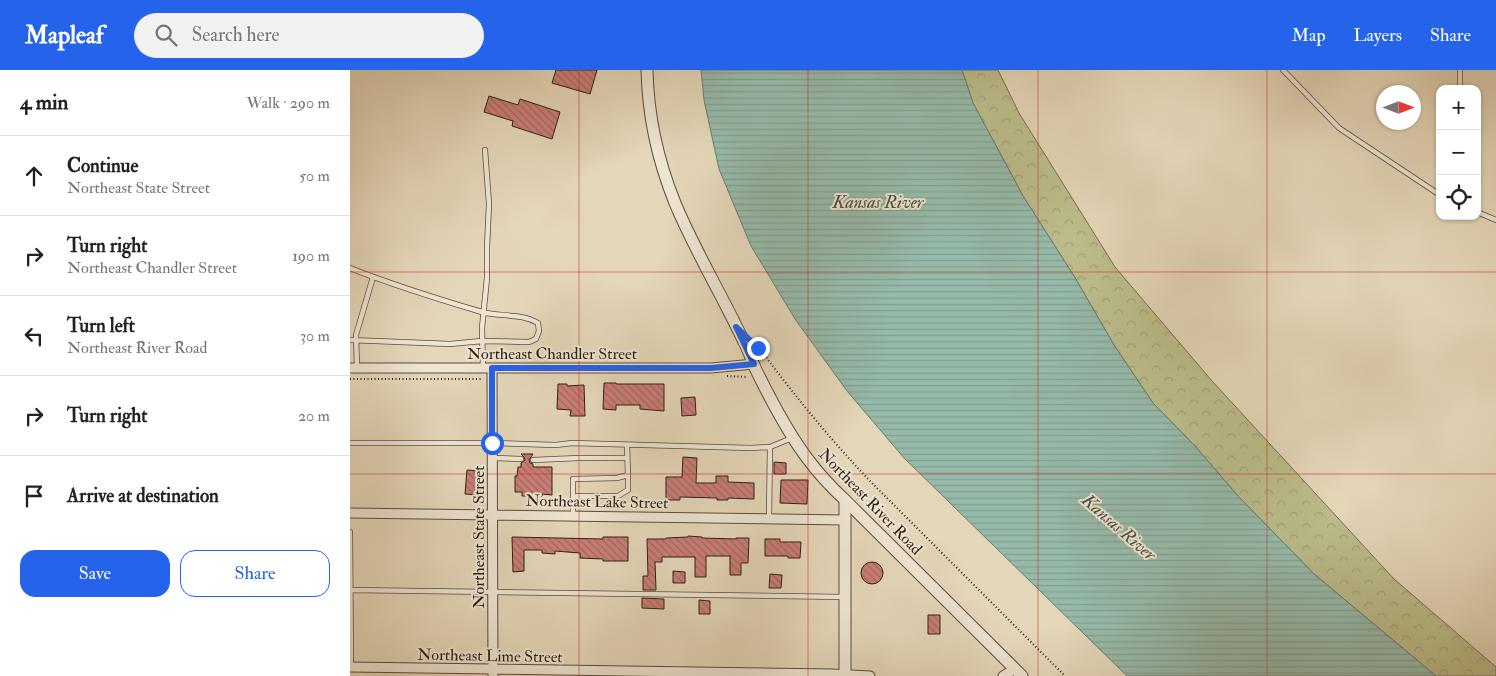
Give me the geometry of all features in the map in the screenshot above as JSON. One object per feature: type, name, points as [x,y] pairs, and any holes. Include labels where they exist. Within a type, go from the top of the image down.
[{"type":"street","name":"Northeast River Road","points":[[647,70],[649,99],[661,160],[675,202],[694,245],[745,343],[781,418],[819,474],[1018,672]]},
{"type":"street","name":"Northeast Chandler Street","points":[[353,368],[711,368],[754,364]]},
{"type":"street","name":"Northeast State Street","points":[[488,368],[492,443],[493,673]]},
{"type":"street","points":[[844,500],[845,676]]},
{"type":"street","name":"Northeast Lake Street","points":[[350,513],[844,520]]},
{"type":"street","name":"Northeast Lime Street","points":[[351,667],[493,673],[870,676]]},
{"type":"street","points":[[1003,676],[1018,672]]},
{"type":"lane","points":[[1283,70],[1340,128],[1436,192]]},
{"type":"lane","points":[[1460,70],[1460,85]]},
{"type":"lane","points":[[485,150],[489,204],[486,247],[487,278],[482,341],[488,368]]},
{"type":"lane","points":[[1481,214],[1496,220]]},
{"type":"lane","points":[[350,268],[484,312],[531,319],[538,323],[539,331],[536,339],[529,342],[482,341],[450,344],[350,340]]},
{"type":"lane","points":[[353,368],[356,340],[373,277]]},
{"type":"lane","points":[[350,443],[556,445],[572,443],[770,448],[793,437]]},
{"type":"lane","points":[[573,500],[577,496],[618,496],[628,490],[627,445]]},
{"type":"lane","points":[[769,519],[770,448]]},
{"type":"lane","points":[[492,458],[521,460]]},
{"type":"lane","points":[[533,460],[627,458]]},
{"type":"lane","points":[[573,516],[573,479],[617,478],[628,475]]},
{"type":"lane","points":[[350,532],[351,667]]},
{"type":"lane","points":[[351,590],[845,597]]},
{"type":"path","points":[[758,348],[815,420],[870,481],[1065,676]]},
{"type":"green space","points":[[962,70],[998,70],[1019,113],[1115,267],[1212,381],[1394,579],[1496,667],[1496,676],[1436,676],[1314,574],[1238,496],[1195,446],[1153,403],[1114,345],[1074,276],[1023,196],[973,103]]},
{"type":"water","name":"Kansas River","points":[[701,70],[962,70],[973,103],[1023,196],[1074,276],[1114,345],[1153,403],[1195,446],[1238,496],[1314,574],[1436,676],[1127,676],[904,458],[847,391],[795,319],[751,246],[719,169],[704,100]]},
{"type":"building","points":[[556,70],[597,70],[590,94],[552,83]]},
{"type":"building","points":[[489,96],[518,105],[520,99],[560,112],[552,139],[512,126],[513,121],[484,112]]},
{"type":"building","points":[[604,383],[664,384],[664,411],[640,409],[640,405],[616,405],[616,410],[603,409]]},
{"type":"building","points":[[558,384],[567,384],[567,386],[584,385],[585,416],[570,416],[571,410],[557,409]]},
{"type":"building","points":[[695,397],[696,415],[682,416],[681,398]]},
{"type":"building","points":[[521,454],[533,454],[529,460],[533,467],[552,467],[552,495],[522,496],[522,492],[515,492],[515,476],[517,476],[518,467],[521,467],[521,463],[525,460]]},
{"type":"building","points":[[683,457],[697,458],[696,483],[716,483],[716,476],[728,476],[728,482],[754,483],[754,499],[728,498],[728,500],[717,500],[717,498],[680,497],[680,500],[666,500],[666,477],[682,477]]},
{"type":"building","points":[[774,462],[786,463],[786,474],[774,474]]},
{"type":"building","points":[[467,470],[481,471],[480,495],[465,494]]},
{"type":"building","points":[[781,480],[808,480],[807,504],[780,503]]},
{"type":"building","points":[[688,536],[702,538],[749,538],[748,563],[741,563],[741,575],[730,575],[730,556],[706,556],[706,577],[695,577],[695,557],[662,557],[662,562],[655,562],[656,590],[643,590],[643,576],[648,576],[647,539]]},
{"type":"building","points":[[512,537],[603,539],[603,537],[628,537],[628,561],[603,561],[603,559],[580,558],[580,553],[555,551],[555,554],[542,553],[542,550],[524,550],[524,571],[513,572]]},
{"type":"building","points":[[765,539],[780,539],[780,542],[801,542],[800,558],[765,556]]},
{"type":"building","points":[[872,562],[880,565],[883,573],[880,581],[872,584],[864,581],[861,573],[864,565]]},
{"type":"building","points":[[673,571],[685,572],[685,583],[673,583]]},
{"type":"building","points":[[770,574],[782,575],[781,588],[769,588]]},
{"type":"building","points":[[642,598],[664,599],[664,609],[642,608]]},
{"type":"building","points":[[699,600],[710,601],[710,614],[699,614]]},
{"type":"building","points":[[928,615],[940,615],[940,634],[928,634]]},
{"type":"route","points":[[492,443],[492,368],[711,368],[754,364],[736,327],[758,348]]}]
